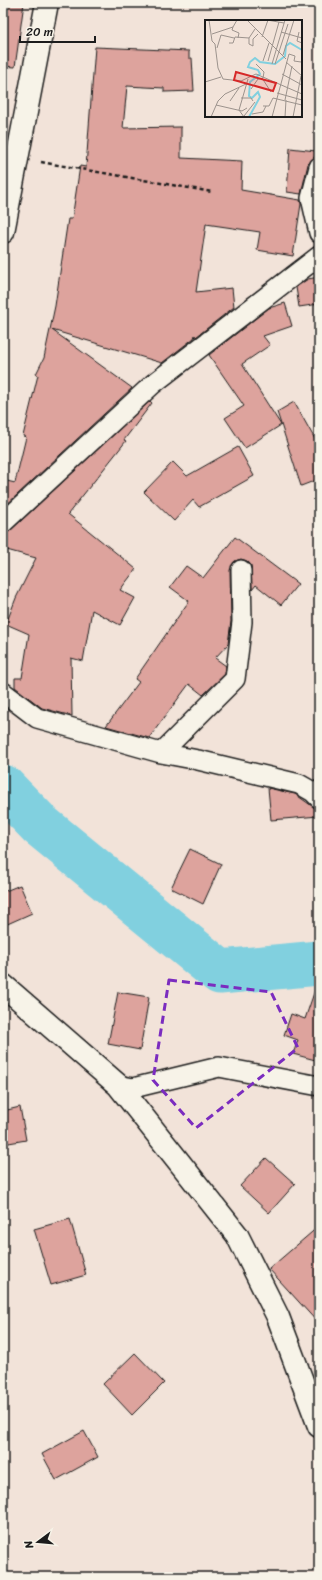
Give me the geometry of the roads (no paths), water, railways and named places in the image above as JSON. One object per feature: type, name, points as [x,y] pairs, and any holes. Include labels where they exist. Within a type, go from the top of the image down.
[{"type":"main road","points":[[3,232],[47,3]]},
{"type":"main road","points":[[3,985],[118,1085],[237,1235],[278,1317],[319,1426]]},
{"type":"street","points":[[319,167],[311,198],[319,233]]},
{"type":"street","points":[[3,523],[153,384],[319,256]]},
{"type":"street","points":[[161,753],[235,679],[242,622],[241,570]]},
{"type":"street","points":[[3,692],[37,718],[161,753],[198,760],[299,784],[313,792],[319,798]]},
{"type":"street","points":[[118,1085],[133,1088],[220,1067],[319,1086]]},
{"type":"waterway","points":[[3,787],[40,825],[220,972],[319,963]]}]
